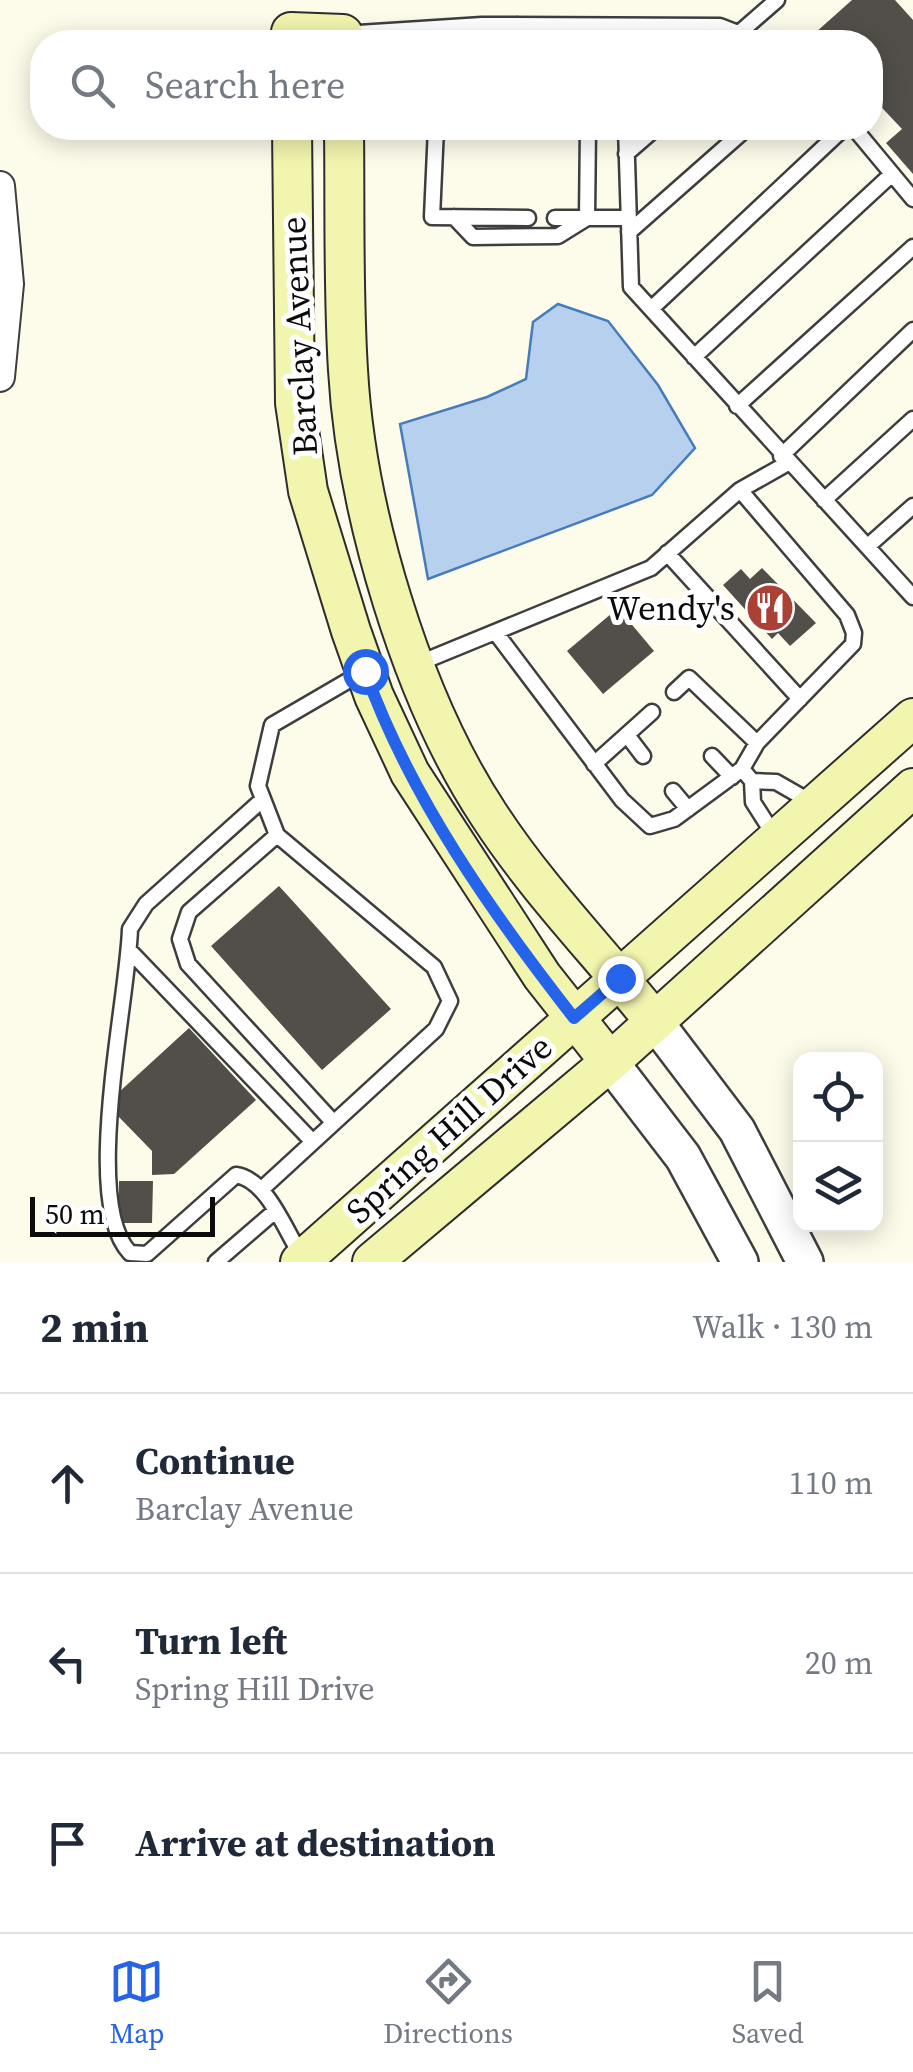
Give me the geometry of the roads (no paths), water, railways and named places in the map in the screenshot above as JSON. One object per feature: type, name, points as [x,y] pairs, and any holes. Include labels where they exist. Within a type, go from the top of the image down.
[{"type":"main road","points":[[291,25],[343,25]]},
{"type":"main road","name":"Barclay Avenue","points":[[292,140],[296,403],[308,490],[365,671],[410,774],[443,830],[574,1018],[610,1062]]},
{"type":"main road","name":"Barclay Avenue","points":[[344,140],[348,372],[358,458],[391,595],[454,750],[488,813],[655,1022]]},
{"type":"main road","name":"Spring Hill Drive","points":[[302,1260],[913,718]]},
{"type":"main road","name":"Spring Hill Drive","points":[[372,1262],[610,1062],[913,788]]},
{"type":"street","points":[[0,186],[9,284],[0,377]]},
{"type":"street","points":[[655,1022],[737,1130],[805,1262]]},
{"type":"street","points":[[610,1062],[682,1157],[740,1262]]},
{"type":"lane","points":[[743,30],[777,0]]},
{"type":"lane","points":[[343,25],[720,26],[729,30]]},
{"type":"lane","points":[[517,25],[517,30]]},
{"type":"lane","points":[[625,25],[625,30]]},
{"type":"lane","points":[[435,140],[432,217],[528,218]]},
{"type":"lane","points":[[587,218],[588,140]]},
{"type":"lane","points":[[626,140],[631,287],[784,459],[912,594]]},
{"type":"lane","points":[[626,154],[642,140]]},
{"type":"lane","points":[[556,218],[628,225],[732,140]]},
{"type":"lane","points":[[651,309],[831,140]]},
{"type":"lane","points":[[864,140],[913,199]]},
{"type":"lane","points":[[694,357],[892,174]]},
{"type":"lane","points":[[454,217],[474,237],[558,236],[587,218]]},
{"type":"lane","points":[[737,406],[913,247]]},
{"type":"lane","points":[[416,664],[651,568],[740,490],[784,459],[913,330]]},
{"type":"lane","points":[[824,500],[913,419]]},
{"type":"lane","points":[[496,633],[622,800],[650,826],[688,809],[742,776],[757,743],[852,644],[854,633],[847,615],[740,490]]},
{"type":"lane","points":[[868,546],[913,506]]},
{"type":"lane","points":[[668,553],[800,699]]},
{"type":"lane","points":[[264,1187],[436,1028],[450,1001],[434,967],[277,836],[258,786],[272,725],[365,671]]},
{"type":"lane","points":[[674,692],[689,678],[757,743]]},
{"type":"lane","points":[[594,764],[652,712]]},
{"type":"lane","points":[[627,735],[643,756]]},
{"type":"lane","points":[[712,756],[742,776],[776,782],[815,804]]},
{"type":"lane","points":[[742,776],[776,839]]},
{"type":"lane","points":[[673,790],[688,809]]},
{"type":"lane","points":[[262,800],[146,904],[130,929],[108,1112],[114,1230],[132,1258],[148,1254],[236,1175],[250,1177],[264,1187],[302,1260]]},
{"type":"lane","points":[[277,836],[189,912],[180,939],[188,964],[333,1122]]},
{"type":"lane","points":[[130,950],[312,1141]]},
{"type":"lane","points":[[216,1262],[274,1212]]},
{"type":"water","points":[[558,304],[608,321],[658,385],[695,448],[652,495],[428,579],[400,424],[487,397],[526,379],[533,322]]},
{"type":"place","name":"Wendy's","points":[[770,608]]}]
